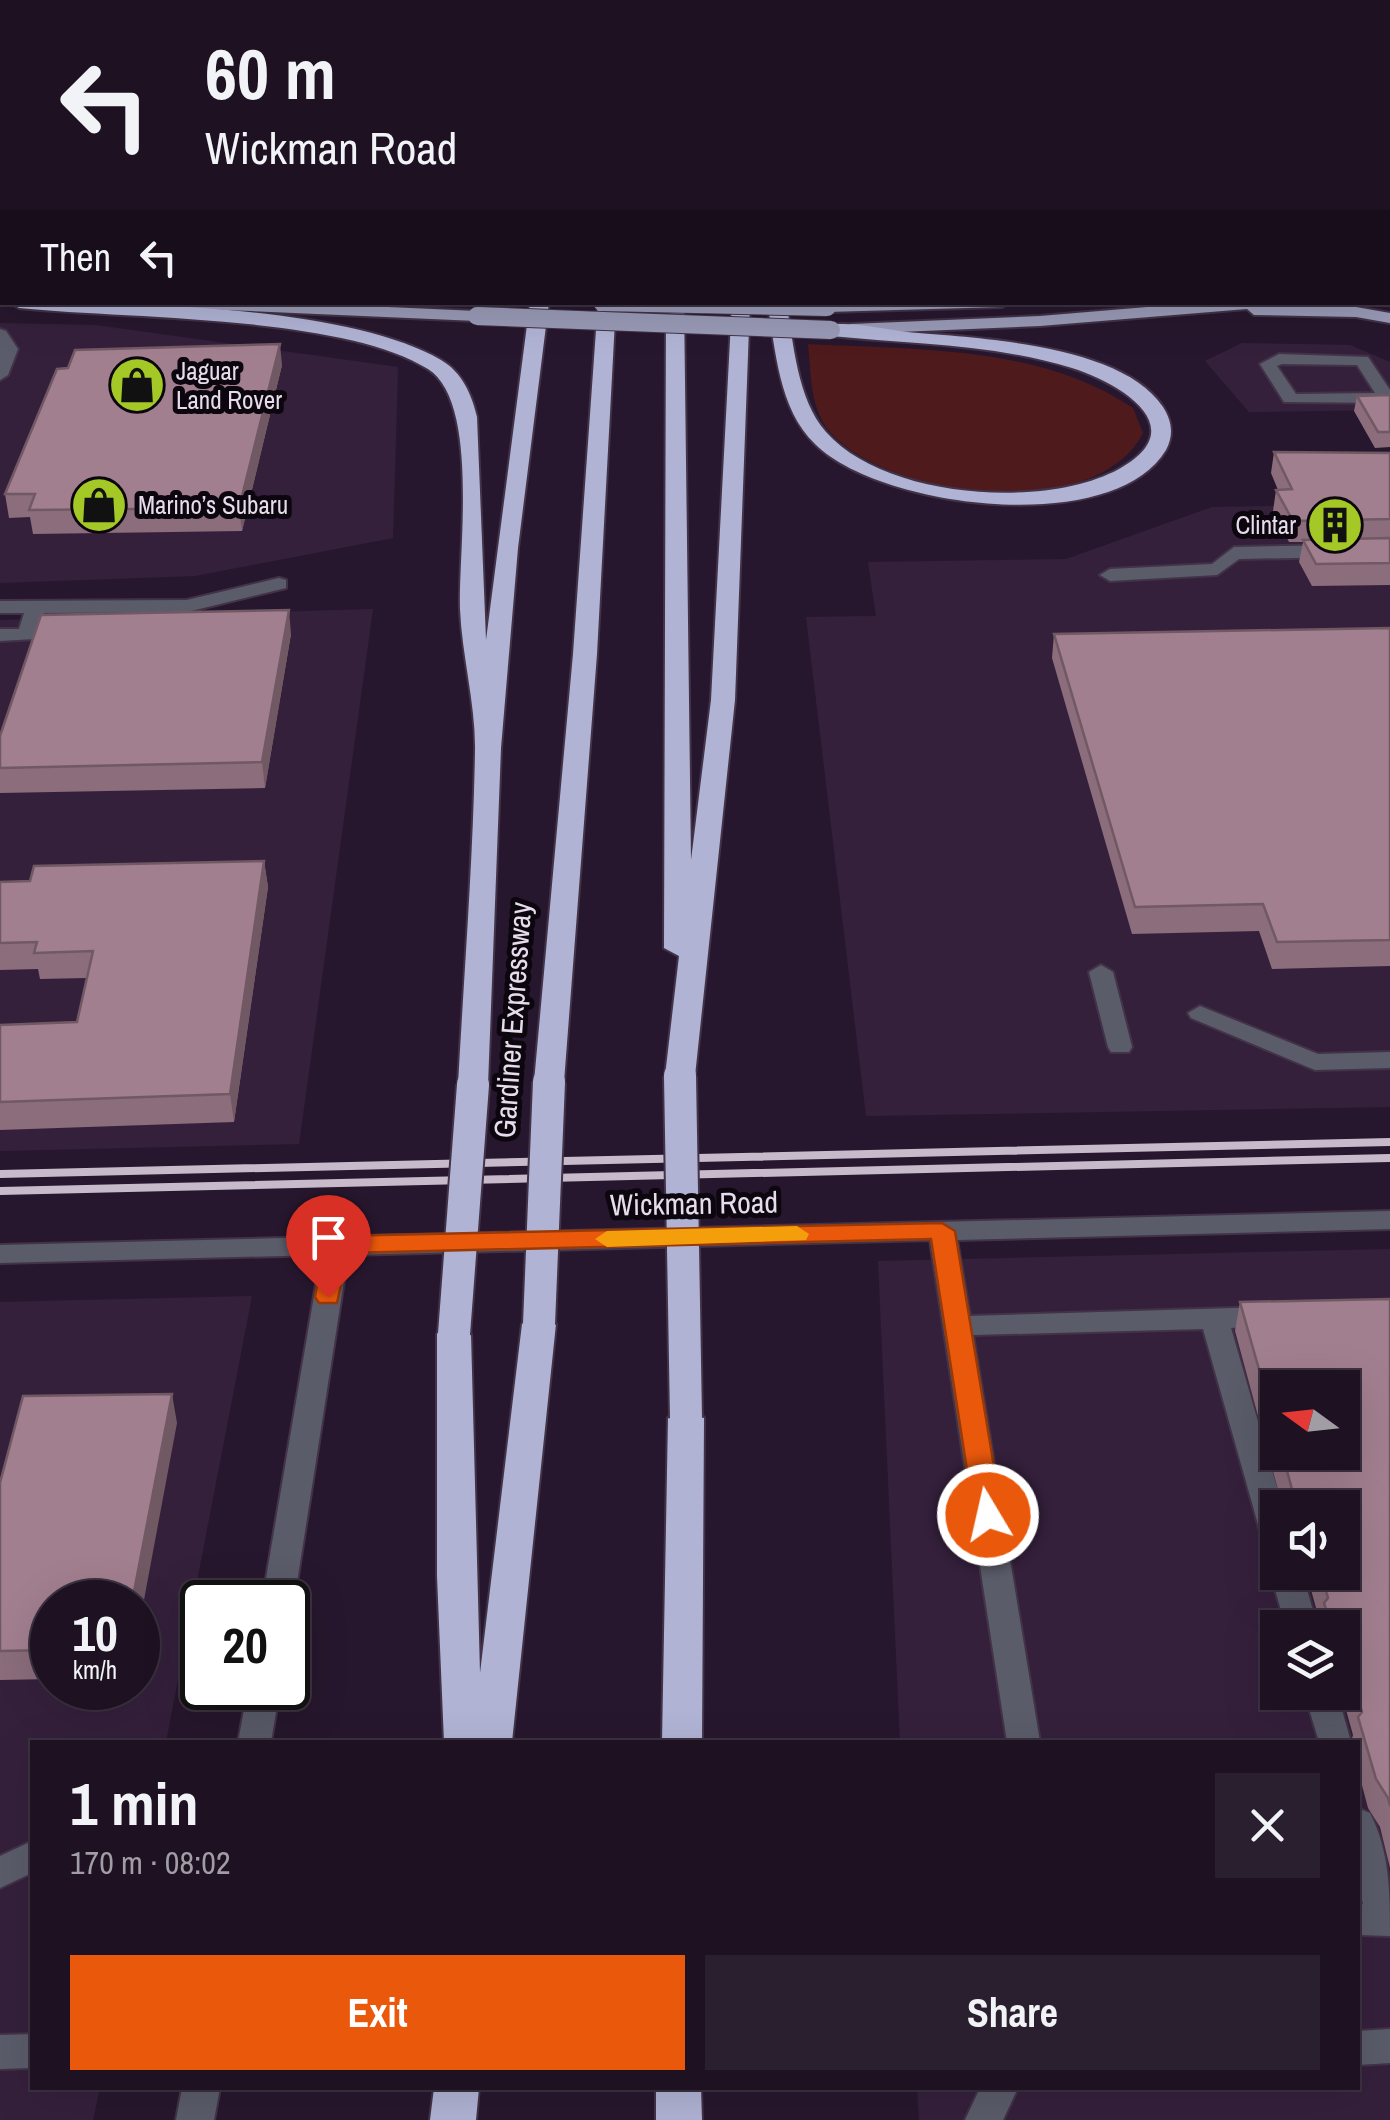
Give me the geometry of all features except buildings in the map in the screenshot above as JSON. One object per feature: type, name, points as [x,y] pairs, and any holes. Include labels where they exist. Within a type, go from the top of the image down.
[{"type":"highway","points":[[50,305],[339,332],[420,355],[452,378],[460,391],[468,442],[472,614],[488,748]]},
{"type":"highway","name":"Gardiner Expressway","points":[[464,1740],[456,1576],[454,1334],[473,1085],[488,748],[507,548],[540,305]]},
{"type":"highway","name":"Gardiner Expressway","points":[[492,1740],[539,1324],[550,1082],[585,654],[604,305]]},
{"type":"highway","points":[[675,305],[686,1418],[682,1740]]},
{"type":"highway","points":[[680,1076],[723,700],[741,305]]},
{"type":"highway","points":[[777,305],[807,419],[836,452],[885,479],[973,497],[1051,495],[1081,490],[1132,472],[1152,457],[1165,437],[1162,418],[1152,402],[1107,374],[1002,350],[831,330]]},
{"type":"highway","points":[[454,2120],[456,2090]]},
{"type":"highway","points":[[680,2090],[680,2120]]},
{"type":"main road","points":[[226,305],[831,330],[1246,305]]},
{"type":"main road","points":[[738,305],[897,305]]},
{"type":"main road","points":[[1214,309],[1356,312],[1390,318]]},
{"type":"street","points":[[0,334],[10,348],[0,376]]},
{"type":"street","points":[[1278,359],[1362,360],[1389,398],[1290,398],[1268,364],[1278,359]]},
{"type":"street","points":[[1110,575],[1217,569],[1234,553],[1390,550]]},
{"type":"street","points":[[0,607],[187,606],[280,584]]},
{"type":"street","points":[[0,635],[27,635],[36,607]]},
{"type":"street","points":[[1101,972],[1120,1046]]},
{"type":"street","points":[[1200,1013],[1316,1062],[1390,1060]]},
{"type":"street","name":"Wickman Road","points":[[0,1254],[1390,1220]]},
{"type":"street","points":[[942,1231],[1024,1740]]},
{"type":"street","points":[[282,1580],[336,1245]]},
{"type":"street","points":[[958,1326],[1292,1316]]},
{"type":"street","points":[[1214,1319],[1263,1490]]},
{"type":"street","points":[[256,1740],[261,1710]]},
{"type":"street","points":[[1325,1710],[1333,1740]]},
{"type":"street","points":[[1360,1833],[1378,1920]]},
{"type":"street","points":[[0,1873],[30,1857]]},
{"type":"street","points":[[1360,2048],[1390,2046]]},
{"type":"street","points":[[0,2052],[30,2051]]},
{"type":"street","points":[[195,2120],[200,2090]]},
{"type":"street","points":[[984,2120],[998,2090]]},
{"type":"shaded area","points":[[0,323],[96,325],[398,367],[393,538],[195,576],[0,583]]},
{"type":"shaded area","points":[[1242,343],[1350,345],[1390,362],[1390,410],[1249,412],[1205,361]]},
{"type":"shaded area","points":[[808,344],[934,350],[1058,372],[1097,387],[1133,408],[1143,433],[1119,462],[1083,481],[1040,491],[992,492],[944,486],[898,474],[859,455],[823,423],[815,402]]},
{"type":"shaded area","points":[[1390,504],[1390,1107],[866,1116],[806,617],[876,616],[868,562],[1066,559],[1212,507]]},
{"type":"shaded area","points":[[373,609],[299,1144],[0,1151],[0,620]]},
{"type":"shaded area","points":[[1390,1249],[1390,2120],[919,2120],[917,2090],[1360,2090],[1360,1740],[900,1740],[878,1261]]},
{"type":"shaded area","points":[[252,1296],[197,1580],[180,1580],[180,1669],[166,1740],[30,1740],[30,2090],[100,2090],[93,2120],[0,2120],[0,1302]]},
{"type":"railway","points":[[0,1174],[1390,1142]]},
{"type":"railway","points":[[0,1191],[1390,1158]]},
{"type":"slow traffic","points":[[607,1239],[797,1234]]},
{"type":"place","name":"Jaguar Land Rover","points":[[137,385]]},
{"type":"place","name":"Marino’s Subaru","points":[[99,505]]},
{"type":"place","name":"Clintar","points":[[1335,525]]},
{"type":"route","points":[[328,1297],[336,1245],[942,1231],[988,1515]]}]
